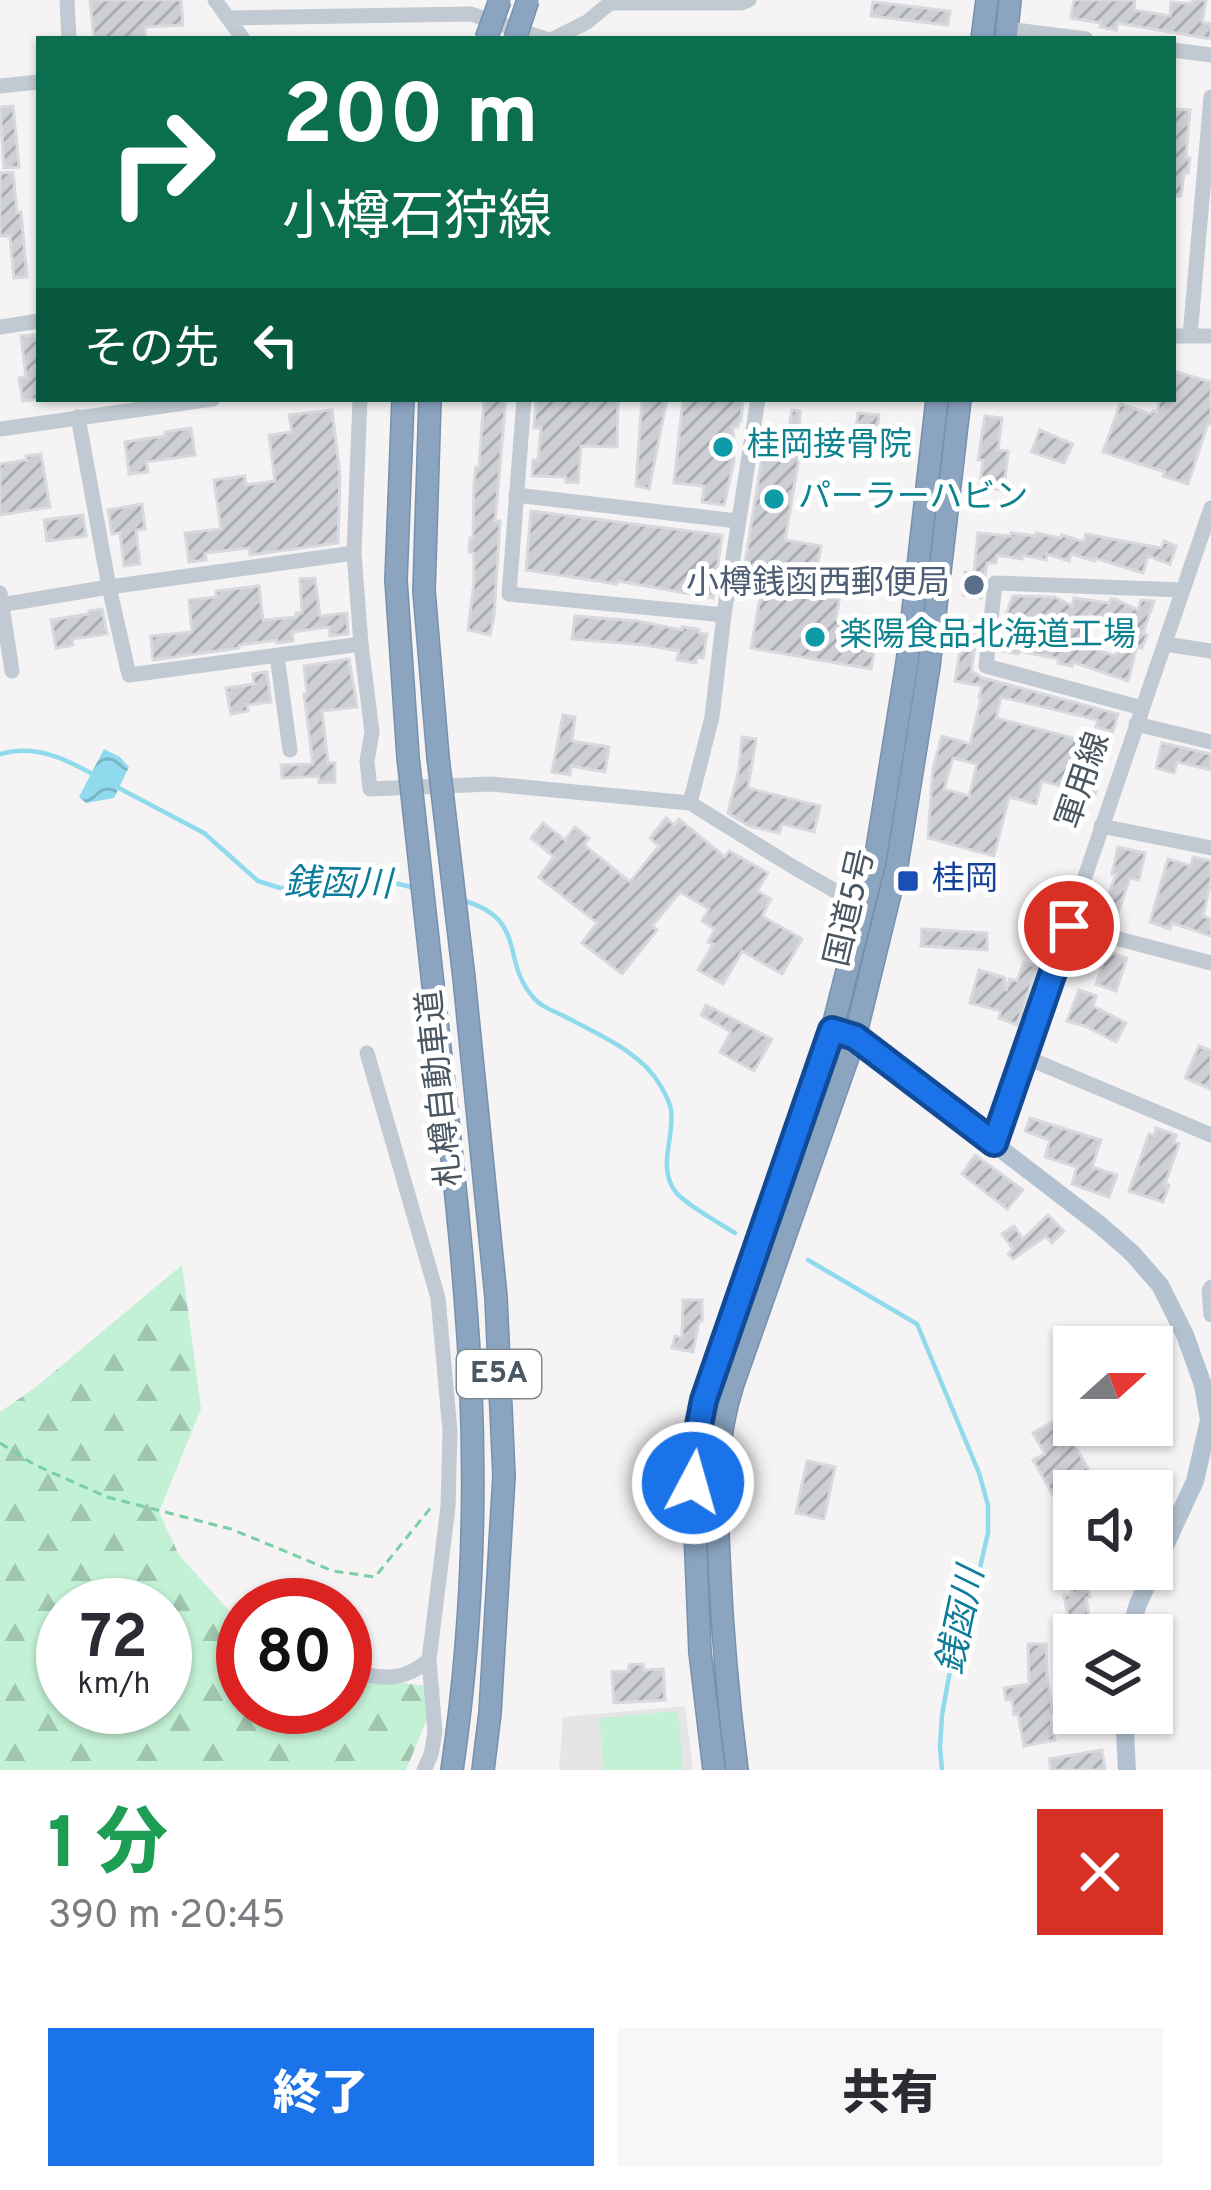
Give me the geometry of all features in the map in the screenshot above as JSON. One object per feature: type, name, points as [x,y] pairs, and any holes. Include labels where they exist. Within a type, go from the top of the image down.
[{"type":"highway","points":[[487,36],[500,0]]},
{"type":"highway","points":[[515,36],[528,0]]},
{"type":"highway","points":[[982,36],[987,0]]},
{"type":"highway","points":[[1006,34],[1010,0]]},
{"type":"highway","name":"国道5号","points":[[714,1770],[700,1652],[693,1483],[696,1440],[711,1380],[832,1030],[875,861],[907,662],[937,402]]},
{"type":"highway","name":"国道5号","points":[[737,1770],[723,1653],[718,1443],[734,1384],[855,1037],[897,865],[929,666],[960,402]]},
{"type":"highway","name":"札樽自動車道","points":[[429,408],[424,591],[496,1297],[504,1476],[483,1770]]},
{"type":"highway","name":"札樽自動車道","points":[[402,409],[396,580],[408,758],[466,1298],[471,1576],[452,1770]]},
{"type":"main road","points":[[832,1030],[855,1037],[1100,1225],[1160,1285],[1186,1335],[1209,1420],[1195,1481],[1135,1614]]},
{"type":"main road","points":[[1125,1734],[1127,1770]]},
{"type":"street","points":[[67,0],[69,36]]},
{"type":"street","points":[[215,0],[241,36]]},
{"type":"street","points":[[589,30],[610,3],[749,0]]},
{"type":"street","points":[[229,18],[471,14],[540,36]]},
{"type":"street","points":[[1006,34],[1038,36]]},
{"type":"street","points":[[1176,50],[1211,56]]},
{"type":"street","points":[[0,86],[36,82]]},
{"type":"street","points":[[1211,97],[1181,336],[1211,336]]},
{"type":"street","points":[[0,327],[36,321]]},
{"type":"street","points":[[0,429],[78,417],[98,407],[170,402]]},
{"type":"street","points":[[360,402],[354,553],[372,732],[370,789],[491,784],[690,803],[863,907]]},
{"type":"street","points":[[524,402],[508,594],[724,616]]},
{"type":"street","points":[[690,803],[712,717],[757,402]]},
{"type":"street","points":[[78,417],[129,675],[361,644]]},
{"type":"street","points":[[516,495],[737,520]]},
{"type":"street","name":"軍用線","points":[[994,1143],[1211,508]]},
{"type":"street","points":[[12,671],[1,601],[354,553]]},
{"type":"street","points":[[1183,590],[995,583],[986,666],[1211,742]]},
{"type":"street","points":[[1165,644],[1211,651]]},
{"type":"street","points":[[278,656],[290,749]]},
{"type":"street","points":[[1101,826],[1211,848]]},
{"type":"street","points":[[1069,926],[1211,963]]},
{"type":"street","points":[[367,1053],[438,1298],[450,1431],[429,1660],[435,1732],[424,1770]]},
{"type":"street","points":[[1025,1057],[1211,1135]]},
{"type":"street","points":[[1211,1287],[1211,1315]]},
{"type":"street","points":[[372,1675],[393,1678],[418,1670],[429,1660]]},
{"type":"path","points":[[0,1443],[35,1465],[106,1497],[231,1529],[333,1570],[375,1577],[448,1486]]},
{"type":"shaded area","points":[[685,1706],[693,1770],[559,1770],[563,1717]]},
{"type":"green space","points":[[182,1265],[201,1409],[159,1512],[179,1555],[216,1596],[216,1734],[372,1734],[372,1679],[440,1688],[406,1770],[0,1770],[0,1412]]},
{"type":"green space","points":[[678,1711],[683,1770],[604,1770],[599,1718]]},
{"type":"water","points":[[104,749],[129,767],[114,798],[86,803],[79,797]]},
{"type":"building","points":[[90,0],[181,0],[183,25],[145,27],[145,36],[94,36]]},
{"type":"building","points":[[1074,0],[1135,0],[1134,10],[1170,16],[1171,2],[1206,0],[1202,22],[1211,24],[1211,39],[1118,23],[1116,30],[1100,27],[1101,23],[1071,18]]},
{"type":"building","points":[[873,2],[950,11],[948,25],[871,16]]},
{"type":"building","points":[[13,106],[19,167],[4,168],[0,107]]},
{"type":"building","points":[[1176,109],[1190,110],[1186,157],[1190,158],[1181,196],[1176,196]]},
{"type":"building","points":[[13,172],[27,277],[14,278],[10,236],[0,236],[0,173]]},
{"type":"building","points":[[36,335],[36,399],[23,401],[19,378],[26,377],[21,336]]},
{"type":"building","points":[[1176,372],[1211,382],[1211,424],[1188,484],[1103,452],[1120,404],[1157,412],[1159,402],[1176,402]]},
{"type":"building","points":[[484,402],[506,402],[490,635],[468,630],[474,582],[474,553],[469,552]]},
{"type":"building","points":[[536,402],[618,402],[617,447],[581,446],[578,483],[566,482],[566,477],[532,476],[541,428],[534,428]]},
{"type":"building","points":[[642,402],[666,402],[649,489],[636,486]]},
{"type":"building","points":[[683,402],[743,402],[741,421],[733,427],[734,461],[724,505],[702,502],[704,486],[674,483]]},
{"type":"building","points":[[332,410],[340,475],[338,543],[250,555],[249,548],[205,553],[206,560],[189,562],[185,533],[221,529],[214,480],[245,476],[246,485],[275,481],[269,435],[292,432],[289,415]]},
{"type":"building","points":[[792,410],[800,411],[799,457],[785,540],[821,546],[817,568],[835,571],[833,581],[842,583],[836,619],[878,627],[871,669],[751,648],[760,598],[740,595],[763,451],[785,455]]},
{"type":"building","points":[[858,413],[879,415],[874,454],[853,452]]},
{"type":"building","points":[[985,416],[1002,418],[998,450],[1008,451],[1004,490],[980,487],[983,460],[978,460]]},
{"type":"building","points":[[191,428],[195,455],[146,462],[148,472],[129,474],[125,442]]},
{"type":"building","points":[[1040,430],[1073,444],[1064,463],[1031,452]]},
{"type":"building","points":[[41,454],[50,507],[0,515],[0,464]]},
{"type":"building","points":[[142,504],[145,529],[136,530],[140,564],[124,566],[120,533],[112,534],[108,510]]},
{"type":"building","points":[[531,511],[722,535],[713,598],[526,570]]},
{"type":"building","points":[[83,515],[86,536],[47,541],[44,520]]},
{"type":"building","points":[[978,533],[1062,535],[1084,542],[1086,534],[1161,548],[1164,541],[1176,546],[1170,564],[1148,556],[1143,573],[1071,554],[1069,561],[1047,554],[1046,560],[997,555],[996,563],[987,563],[981,598],[963,595],[965,572],[974,574]]},
{"type":"building","points":[[315,578],[320,616],[347,613],[348,634],[330,636],[329,627],[292,632],[293,641],[153,660],[151,636],[192,632],[189,600],[259,586],[263,620],[296,617],[302,613],[300,579]]},
{"type":"building","points":[[1013,596],[1055,597],[1072,606],[1074,598],[1109,603],[1115,599],[1138,610],[1141,600],[1154,601],[1143,633],[1147,635],[1142,648],[1137,646],[1128,681],[1073,662],[1072,666],[1058,663],[1059,659],[1004,651],[1007,640],[1001,639]],"holes":[[[1090,615],[1125,631],[1115,656],[1084,645]]]},
{"type":"building","points":[[102,609],[107,634],[72,639],[73,645],[56,648],[51,620]]},
{"type":"building","points":[[575,616],[699,629],[707,634],[703,658],[697,657],[696,663],[677,660],[679,651],[572,639]]},
{"type":"building","points":[[951,620],[979,623],[971,671],[1118,714],[1113,732],[1096,727],[1098,720],[1001,697],[996,718],[1081,740],[1079,748],[1105,755],[1095,795],[1042,781],[1036,804],[1009,797],[994,856],[928,838],[933,768],[942,736],[970,744],[981,699],[982,686],[955,681],[961,645],[951,644]],"holes":[[[953,758],[977,764],[969,796],[944,789]]]},
{"type":"building","points":[[349,659],[357,707],[322,711],[335,782],[319,783],[319,776],[282,778],[281,765],[313,764],[304,666]]},
{"type":"building","points":[[267,672],[271,702],[247,705],[248,711],[231,714],[226,688],[254,684],[253,674]]},
{"type":"building","points":[[563,715],[575,717],[572,741],[609,747],[605,772],[571,766],[570,775],[552,772]]},
{"type":"building","points":[[742,737],[756,739],[748,788],[820,806],[814,832],[782,824],[779,833],[749,826],[728,813]]},
{"type":"building","points":[[1162,743],[1211,754],[1211,770],[1177,762],[1174,773],[1156,768]]},
{"type":"building","points":[[666,818],[674,825],[679,819],[725,857],[729,851],[768,873],[757,891],[771,899],[762,916],[802,939],[782,974],[742,951],[723,984],[698,970],[713,944],[708,942],[715,929],[702,921],[709,909],[680,892],[622,974],[582,943],[597,923],[539,877],[554,857],[531,838],[543,823],[565,840],[575,827],[589,838],[584,845],[630,882],[659,846],[650,838]]},
{"type":"building","points":[[1118,847],[1145,853],[1139,880],[1130,878],[1117,916],[1103,911],[1116,874],[1112,874]]},
{"type":"building","points":[[1193,857],[1211,861],[1203,916],[1211,919],[1211,936],[1172,923],[1170,929],[1150,922],[1168,859],[1191,866]]},
{"type":"building","points":[[1043,885],[1061,886],[1044,928],[1049,930],[1045,942],[1026,936]]},
{"type":"building","points":[[922,929],[987,933],[987,950],[921,946]]},
{"type":"building","points":[[1107,951],[1127,958],[1116,991],[1096,984]]},
{"type":"building","points":[[1024,962],[1037,967],[1017,1025],[999,1018],[1001,1011],[970,1003],[979,970],[1005,978],[1006,991],[1010,979],[1017,981]]},
{"type":"building","points":[[1079,990],[1096,996],[1093,1006],[1126,1023],[1116,1042],[1067,1021]]},
{"type":"building","points":[[706,1005],[772,1039],[754,1071],[720,1052],[731,1032],[701,1015]]},
{"type":"building","points":[[1199,1046],[1211,1051],[1211,1089],[1185,1078]]},
{"type":"building","points":[[1030,1118],[1101,1140],[1092,1167],[1117,1175],[1109,1197],[1072,1184],[1077,1167],[1045,1157],[1050,1140],[1025,1131]]},
{"type":"building","points":[[1156,1128],[1176,1135],[1174,1142],[1179,1144],[1163,1202],[1129,1191],[1149,1134],[1154,1136]]},
{"type":"building","points":[[975,1155],[1023,1190],[1007,1209],[962,1174]]},
{"type":"building","points":[[1048,1215],[1064,1231],[1052,1243],[1046,1236],[1013,1259],[1008,1254],[1013,1249],[1002,1234],[1014,1226],[1023,1239]]},
{"type":"building","points":[[683,1300],[702,1300],[693,1352],[672,1348],[675,1336],[682,1338]]},
{"type":"building","points":[[1053,1421],[1053,1446],[1075,1446],[1089,1470],[1053,1470],[1053,1495],[1033,1460],[1045,1454],[1033,1433]]},
{"type":"building","points":[[807,1461],[835,1467],[824,1519],[796,1513]]},
{"type":"building","points":[[1072,1590],[1088,1590],[1089,1614],[1068,1614],[1064,1596],[1073,1594]]},
{"type":"building","points":[[1028,1644],[1046,1644],[1055,1740],[1024,1746],[1018,1714],[1014,1715],[1012,1699],[1006,1700],[1004,1688],[1029,1684]]},
{"type":"building","points":[[643,1664],[644,1670],[663,1669],[665,1700],[614,1703],[612,1672]]},
{"type":"building","points":[[1102,1750],[1105,1770],[1051,1770],[1049,1759]]},
{"type":"waterway","name":"銭函川","points":[[0,754],[38,752],[96,776]]},
{"type":"waterway","name":"銭函川","points":[[117,787],[204,833],[258,881],[280,888],[312,888],[383,880],[415,888]]},
{"type":"waterway","name":"銭函川","points":[[461,900],[482,908],[505,929],[523,983],[536,1000],[617,1044],[652,1073],[671,1110],[667,1172],[675,1191],[735,1233]]},
{"type":"waterway","name":"銭函川","points":[[808,1260],[917,1324],[988,1505],[988,1533],[956,1638],[942,1715],[942,1770]]},
{"type":"place","name":"桂岡接骨院","points":[[723,447]]},
{"type":"place","name":"パーラーハビン","points":[[774,499]]},
{"type":"place","name":"小樽銭函西郵便局","points":[[974,585]]},
{"type":"place","name":"楽陽食品北海道工場","points":[[815,637]]},
{"type":"place","name":"桂岡","points":[[908,881]]},
{"type":"route","points":[[693,1483],[704,1400],[832,1030],[855,1037],[994,1143],[1069,926]]}]
